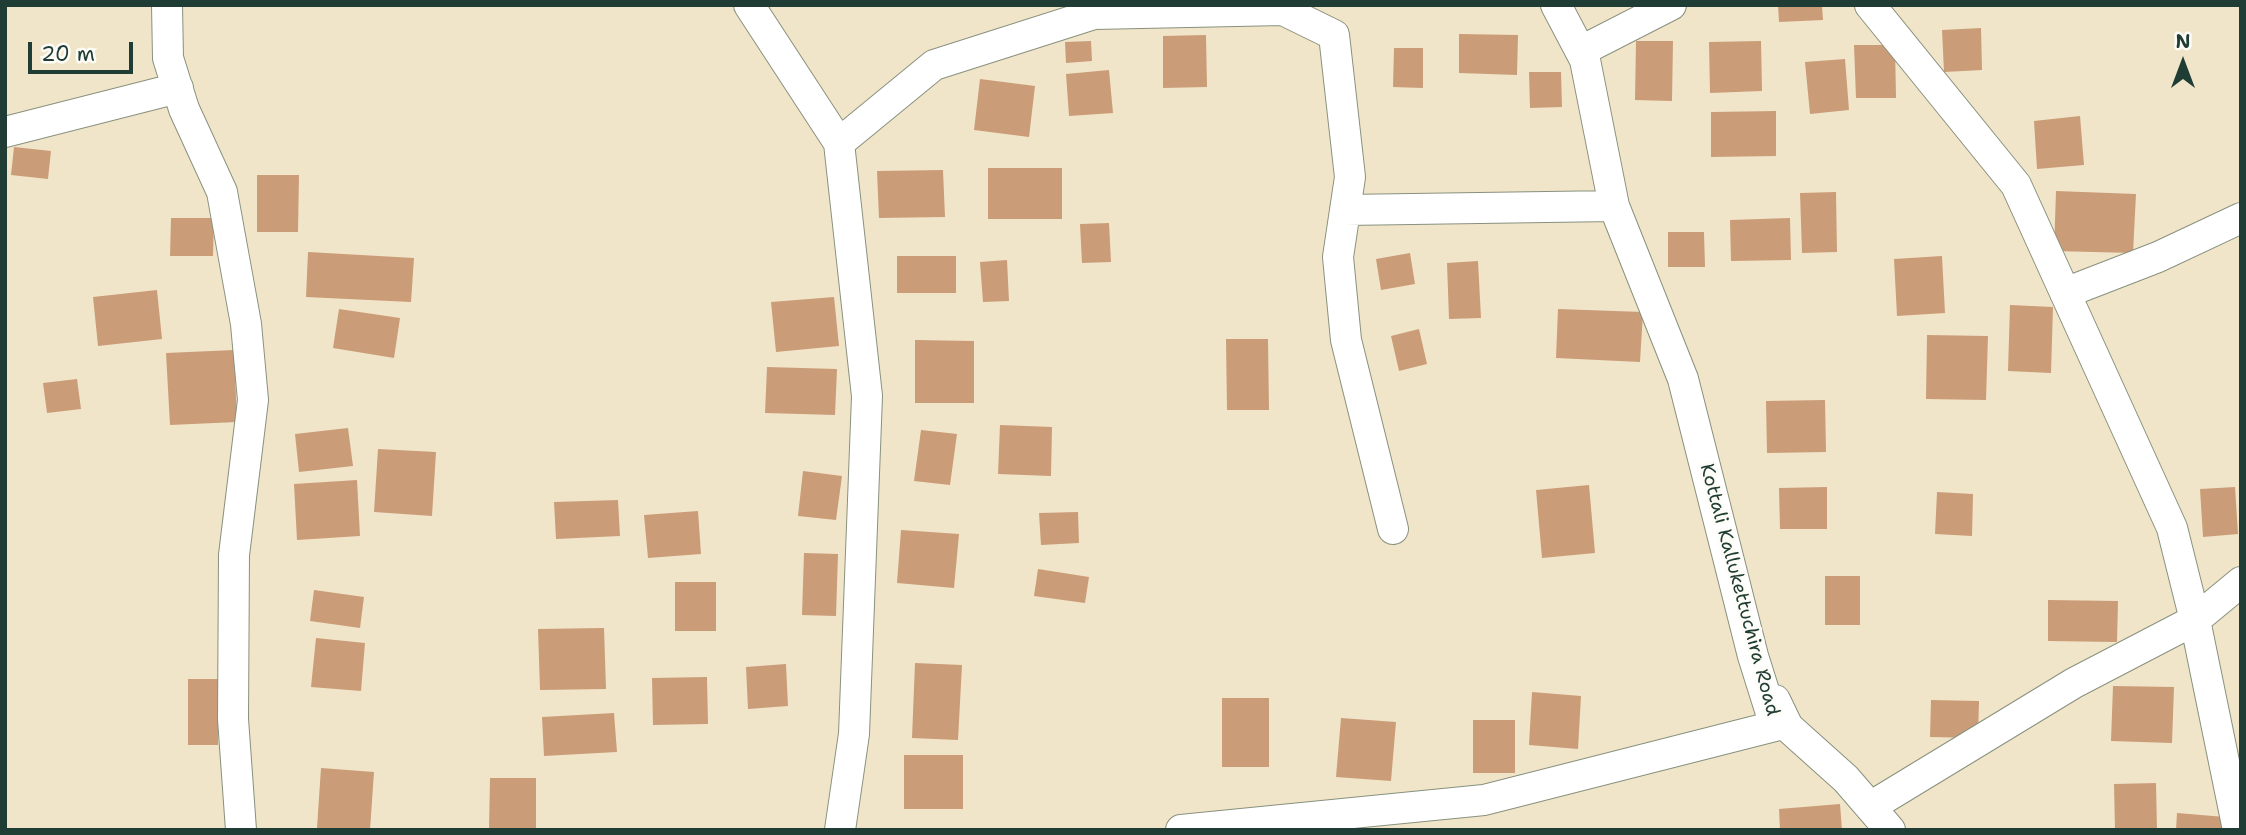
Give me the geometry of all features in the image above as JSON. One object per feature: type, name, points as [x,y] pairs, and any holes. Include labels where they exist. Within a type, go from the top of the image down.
[{"type":"street","points":[[167,5],[168,58],[184,110],[222,192],[246,324],[253,400],[234,555],[233,719],[241,830]]},
{"type":"street","points":[[749,5],[839,143],[867,396],[854,734],[840,830]]},
{"type":"street","name":"Kottali Kallukettuchira Road","points":[[1181,830],[1484,800],[1775,726],[1753,656],[1683,379],[1615,206],[1585,60],[1556,5]]},
{"type":"street","points":[[1585,60],[1583,50],[1671,5]]},
{"type":"street","points":[[1870,5],[2016,185],[2172,528],[2195,620],[2238,830]]},
{"type":"street","points":[[839,143],[934,65],[1094,14],[1283,10],[1334,35],[1350,177],[1338,257],[1346,340],[1393,529]]},
{"type":"street","points":[[5,132],[178,89]]},
{"type":"street","points":[[1345,210],[1615,206]]},
{"type":"street","points":[[2064,293],[2158,257],[2241,218]]},
{"type":"street","points":[[1871,807],[2074,682],[2195,620],[2241,582]]},
{"type":"street","points":[[1753,656],[1788,727],[1846,779],[1890,830]]},
{"type":"building","points":[[1778,5],[1822,5],[1823,20],[1779,22]]},
{"type":"building","points":[[1981,28],[1982,70],[1944,72],[1942,30]]},
{"type":"building","points":[[1459,34],[1518,35],[1517,75],[1459,73]]},
{"type":"building","points":[[1206,35],[1207,87],[1163,88],[1163,36]]},
{"type":"building","points":[[1091,41],[1092,61],[1066,63],[1065,42]]},
{"type":"building","points":[[1636,41],[1673,41],[1672,101],[1635,100]]},
{"type":"building","points":[[1761,41],[1762,91],[1710,93],[1709,42]]},
{"type":"building","points":[[1854,45],[1895,45],[1896,98],[1856,98]]},
{"type":"building","points":[[1394,48],[1423,48],[1423,88],[1393,87]]},
{"type":"building","points":[[1845,59],[1849,110],[1810,114],[1805,62]]},
{"type":"building","points":[[1109,70],[1113,113],[1069,116],[1066,74]]},
{"type":"building","points":[[1529,72],[1561,72],[1562,107],[1530,108]]},
{"type":"building","points":[[980,79],[1035,86],[1029,137],[974,130]]},
{"type":"building","points":[[1776,111],[1776,156],[1711,157],[1711,112]]},
{"type":"building","points":[[2080,116],[2084,165],[2037,169],[2034,121]]},
{"type":"building","points":[[14,147],[51,151],[48,179],[11,175]]},
{"type":"building","points":[[988,168],[1062,168],[1062,219],[988,219]]},
{"type":"building","points":[[943,170],[945,217],[879,218],[877,171]]},
{"type":"building","points":[[257,175],[299,175],[298,232],[257,232]]},
{"type":"building","points":[[2056,191],[2136,194],[2133,253],[2054,251]]},
{"type":"building","points":[[1836,192],[1837,252],[1802,253],[1800,193]]},
{"type":"building","points":[[171,218],[214,218],[213,256],[170,256]]},
{"type":"building","points":[[1790,218],[1791,260],[1731,261],[1730,220]]},
{"type":"building","points":[[1109,223],[1111,262],[1082,263],[1080,224]]},
{"type":"building","points":[[1668,232],[1704,232],[1705,267],[1668,267]]},
{"type":"building","points":[[308,252],[414,258],[411,302],[306,297]]},
{"type":"building","points":[[1410,253],[1415,284],[1381,290],[1376,259]]},
{"type":"building","points":[[897,256],[956,256],[956,293],[897,293]]},
{"type":"building","points":[[1942,256],[1945,313],[1897,316],[1894,259]]},
{"type":"building","points":[[1007,260],[1009,301],[983,302],[980,262]]},
{"type":"building","points":[[1478,261],[1481,318],[1449,319],[1447,263]]},
{"type":"building","points":[[157,290],[162,339],[98,346],[93,297]]},
{"type":"building","points":[[834,297],[839,346],[776,352],[771,302]]},
{"type":"building","points":[[2010,305],[2053,307],[2051,373],[2008,371]]},
{"type":"building","points":[[339,309],[400,318],[394,358],[333,348]]},
{"type":"building","points":[[1558,309],[1643,312],[1640,362],[1556,358]]},
{"type":"building","points":[[1419,329],[1427,364],[1399,371],[1391,336]]},
{"type":"building","points":[[1927,335],[1988,336],[1986,400],[1926,399]]},
{"type":"building","points":[[1226,339],[1268,339],[1269,410],[1227,410]]},
{"type":"building","points":[[915,340],[974,341],[974,403],[915,403]]},
{"type":"building","points":[[234,350],[237,422],[170,425],[166,353]]},
{"type":"building","points":[[767,367],[837,369],[835,415],[765,413]]},
{"type":"building","points":[[77,379],[81,409],[47,413],[43,383]]},
{"type":"building","points":[[1825,400],[1826,452],[1767,453],[1766,401]]},
{"type":"building","points":[[1000,425],[1052,427],[1051,476],[998,474]]},
{"type":"building","points":[[348,428],[353,466],[299,472],[295,434]]},
{"type":"building","points":[[921,430],[957,434],[950,485],[914,481]]},
{"type":"building","points":[[378,449],[436,452],[432,516],[374,512]]},
{"type":"building","points":[[803,471],[842,476],[836,520],[798,516]]},
{"type":"building","points":[[357,480],[360,536],[297,540],[294,484]]},
{"type":"building","points":[[1589,485],[1595,553],[1542,558],[1536,490]]},
{"type":"building","points":[[1827,487],[1827,529],[1780,529],[1779,488]]},
{"type":"building","points":[[2235,487],[2238,534],[2203,537],[2200,489]]},
{"type":"building","points":[[1937,492],[1973,494],[1972,536],[1935,534]]},
{"type":"building","points":[[618,500],[620,536],[556,539],[554,502]]},
{"type":"building","points":[[698,511],[701,554],[648,558],[644,515]]},
{"type":"building","points":[[1078,512],[1079,543],[1041,545],[1039,513]]},
{"type":"building","points":[[901,530],[959,534],[954,588],[897,583]]},
{"type":"building","points":[[804,553],[838,554],[836,616],[802,615]]},
{"type":"building","points":[[1038,569],[1089,577],[1085,603],[1034,596]]},
{"type":"building","points":[[1825,576],[1860,576],[1860,625],[1825,625]]},
{"type":"building","points":[[675,582],[716,582],[716,631],[675,631]]},
{"type":"building","points":[[314,590],[364,597],[360,628],[310,621]]},
{"type":"building","points":[[2048,600],[2118,601],[2117,642],[2048,641]]},
{"type":"building","points":[[604,628],[606,689],[540,690],[538,629]]},
{"type":"building","points":[[316,638],[365,643],[361,691],[311,687]]},
{"type":"building","points":[[915,663],[962,665],[958,740],[912,738]]},
{"type":"building","points":[[786,664],[788,706],[748,709],[746,667]]},
{"type":"building","points":[[707,677],[708,724],[653,725],[652,678]]},
{"type":"building","points":[[188,679],[218,679],[218,745],[188,745]]},
{"type":"building","points":[[2113,686],[2174,687],[2172,743],[2111,741]]},
{"type":"building","points":[[1532,692],[1581,696],[1578,749],[1529,745]]},
{"type":"building","points":[[1222,698],[1269,698],[1269,767],[1222,767]]},
{"type":"building","points":[[1931,700],[1979,701],[1978,738],[1930,737]]},
{"type":"building","points":[[614,713],[617,752],[544,756],[542,717]]},
{"type":"building","points":[[1341,718],[1396,722],[1391,781],[1336,777]]},
{"type":"building","points":[[1473,720],[1515,720],[1515,773],[1473,773]]},
{"type":"building","points":[[904,755],[963,755],[963,809],[904,809]]},
{"type":"building","points":[[321,768],[374,772],[370,830],[317,828]]},
{"type":"building","points":[[490,778],[536,778],[536,830],[489,830]]},
{"type":"building","points":[[2156,783],[2157,830],[2115,830],[2114,784]]},
{"type":"building","points":[[1840,804],[1842,830],[1780,830],[1779,809]]},
{"type":"building","points":[[2177,813],[2225,817],[2224,830],[2176,830]]}]
